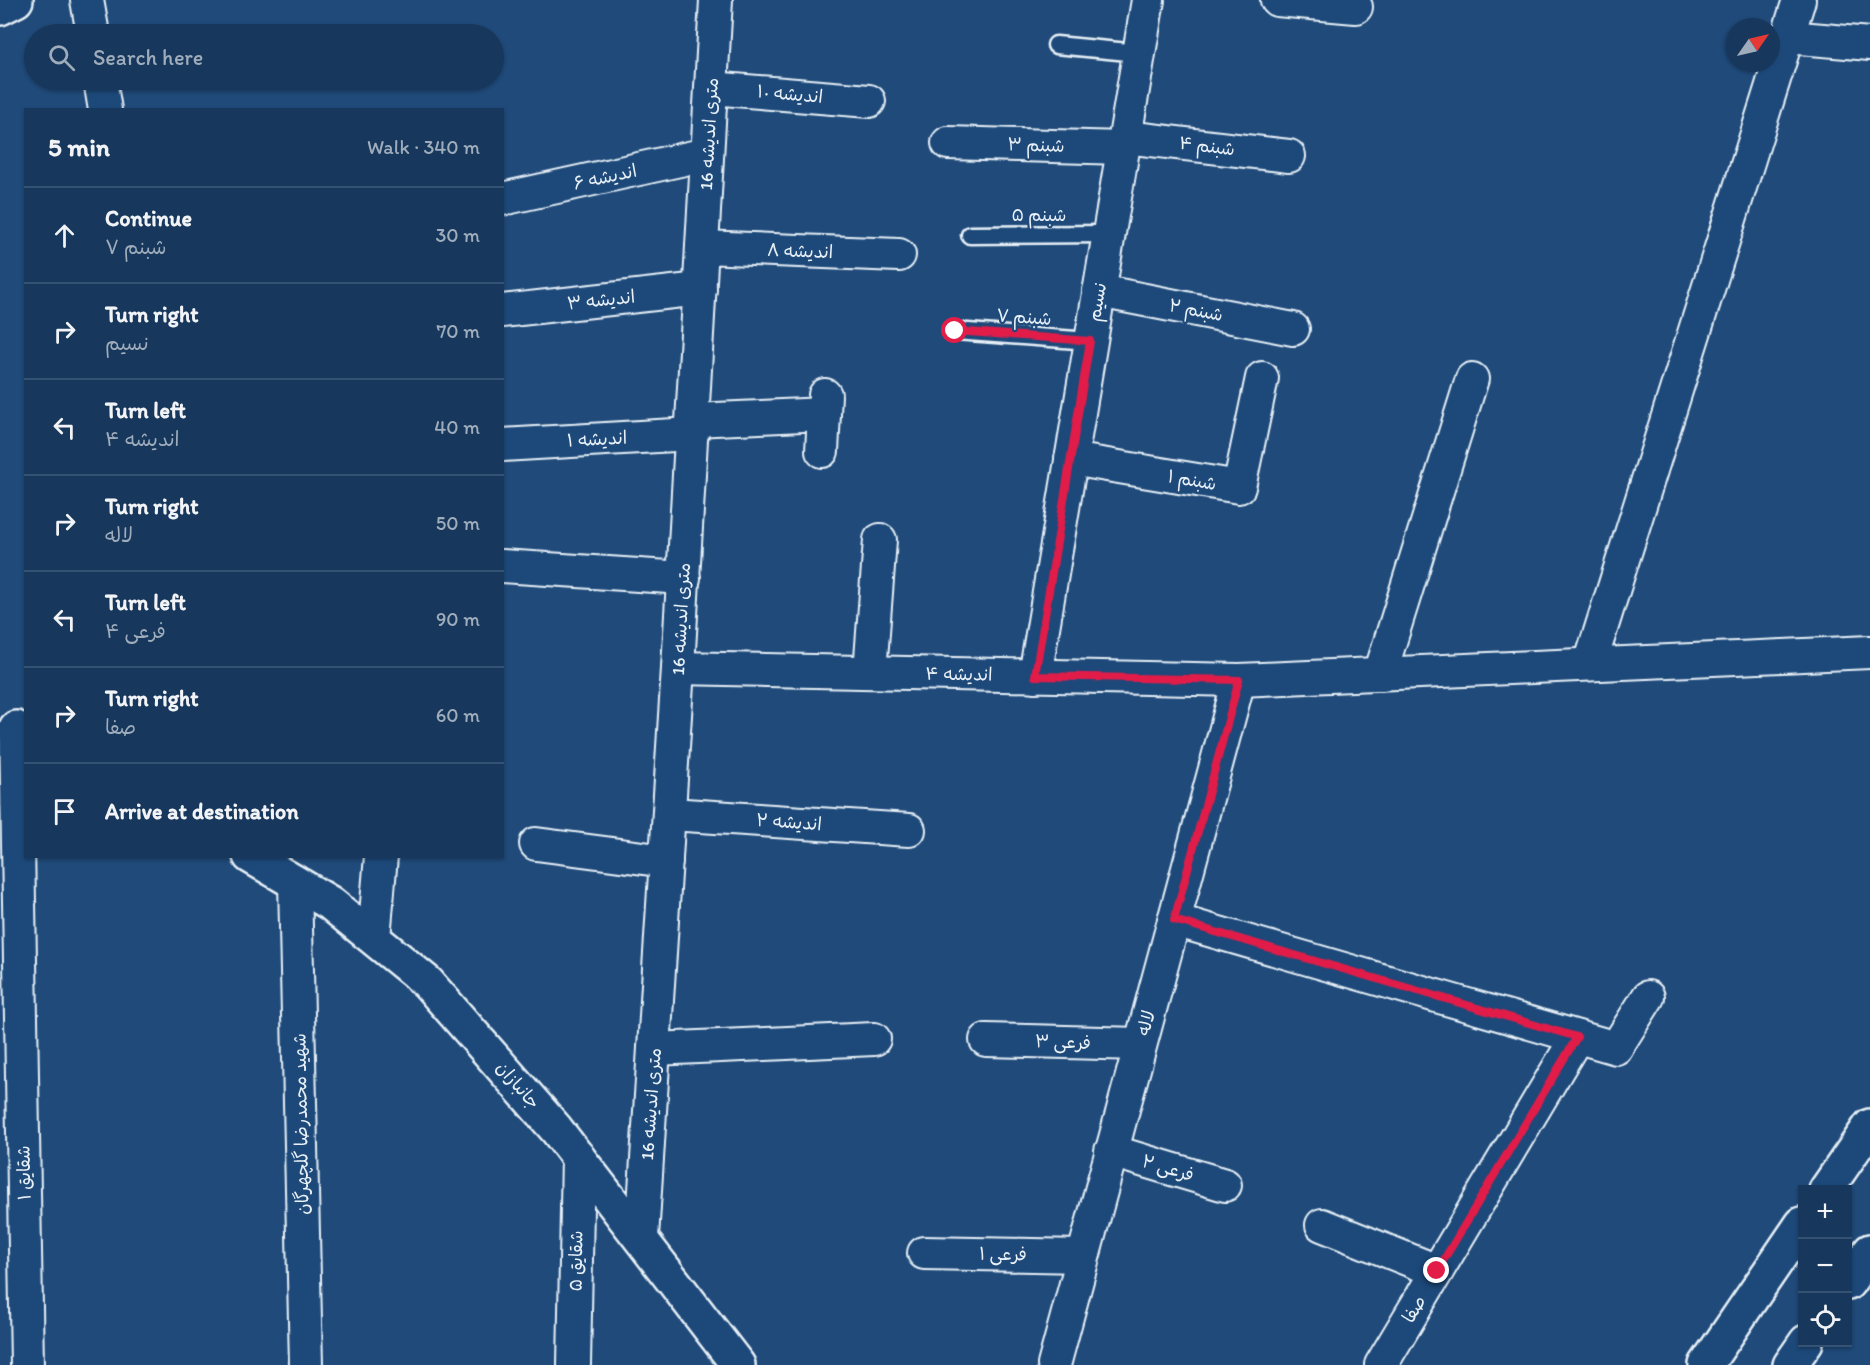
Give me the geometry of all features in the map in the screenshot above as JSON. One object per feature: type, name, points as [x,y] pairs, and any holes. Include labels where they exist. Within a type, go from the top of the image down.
[{"type":"street","points":[[0,8],[16,0]]},
{"type":"street","points":[[87,0],[91,24]]},
{"type":"street","name":"16 متری اندیشه","points":[[642,1238],[670,814],[716,0]]},
{"type":"street","name":"نسیم","points":[[1035,676],[1148,0]]},
{"type":"street","points":[[1277,0],[1356,7]]},
{"type":"street","points":[[1590,664],[1799,0]]},
{"type":"street","points":[[1788,37],[1870,44]]},
{"type":"street","name":"اندیشه ۱۰","points":[[711,88],[869,101]]},
{"type":"street","points":[[102,90],[105,108]]},
{"type":"street","name":"شبنم ۳","points":[[948,143],[1124,142]]},
{"type":"street","name":"شبنم ۴","points":[[1124,142],[1289,156]]},
{"type":"street","name":"اندیشه ۶","points":[[504,199],[708,154]]},
{"type":"street","name":"اندیشه ۸","points":[[702,247],[898,255]]},
{"type":"street","name":"اندیشه ۳","points":[[504,311],[700,289]]},
{"type":"street","name":"شبنم ۲","points":[[1099,291],[1293,329]]},
{"type":"street","name":"شبنم ۱","points":[[1071,459],[1239,488],[1262,378]]},
{"type":"street","points":[[1380,674],[1472,379]]},
{"type":"street","points":[[692,427],[825,404],[822,451]]},
{"type":"street","name":"اندیشه ۱","points":[[504,445],[692,427]]},
{"type":"street","points":[[870,672],[880,540]]},
{"type":"street","points":[[504,566],[684,578]]},
{"type":"street","name":"اندیشه ۴","points":[[678,668],[1239,680],[1870,652]]},
{"type":"street","name":"لاله","points":[[1054,1365],[1239,680]]},
{"type":"street","name":"شقایق ۱","points":[[17,724],[27,1365]]},
{"type":"street","name":"اندیشه ۲","points":[[670,814],[909,830]]},
{"type":"street","points":[[536,844],[666,861]]},
{"type":"street","name":"جانبازان","points":[[253,858],[330,903],[427,982],[578,1156],[738,1365]]},
{"type":"street","points":[[374,939],[381,858]]},
{"type":"street","name":"شهید محمدرضا گلچهرگان","points":[[296,883],[306,1365]]},
{"type":"street","points":[[1174,920],[1616,1048],[1648,997]]},
{"type":"street","name":"صفا","points":[[1381,1365],[1577,1037]]},
{"type":"street","points":[[654,1049],[874,1039]]},
{"type":"street","name":"فرعی ۳","points":[[986,1040],[1140,1044]]},
{"type":"street","points":[[1829,1185],[1870,1126]]},
{"type":"street","name":"فرعی ۲","points":[[1111,1150],[1225,1185]]},
{"type":"street","name":"شقایق ۵","points":[[574,1365],[578,1156]]},
{"type":"street","points":[[1322,1225],[1437,1271]]},
{"type":"street","points":[[1706,1365],[1798,1231]]},
{"type":"street","points":[[1852,1277],[1870,1251]]},
{"type":"street","name":"فرعی ۱","points":[[924,1252],[1082,1256]]},
{"type":"street","points":[[1790,1365],[1803,1347]]},
{"type":"lane","points":[[1056,45],[1139,53]]},
{"type":"lane","name":"شبنم ۵","points":[[970,235],[1108,234]]},
{"type":"lane","name":"شبنم ۷","points":[[955,331],[1090,341]]},
{"type":"route","points":[[955,331],[1090,341],[1035,676],[1239,680],[1174,920],[1577,1037],[1437,1271]]}]
